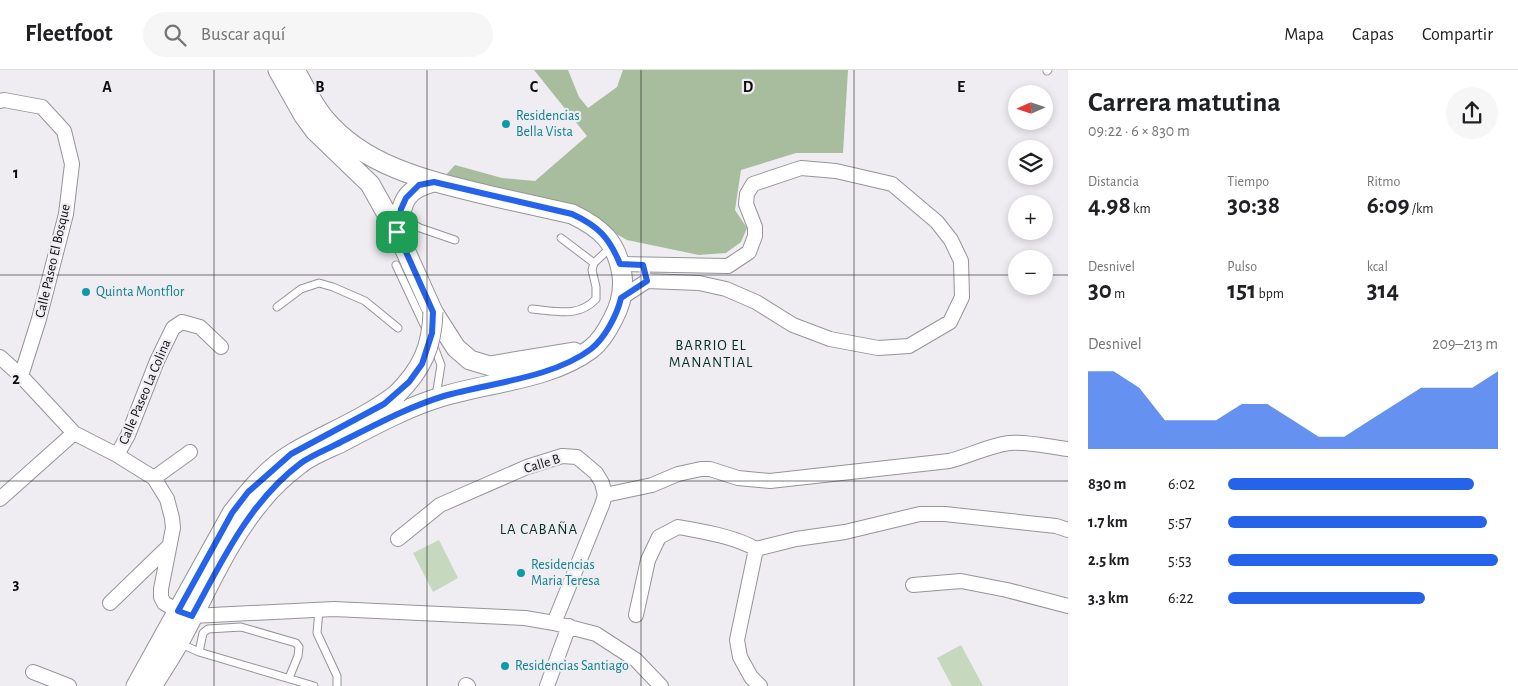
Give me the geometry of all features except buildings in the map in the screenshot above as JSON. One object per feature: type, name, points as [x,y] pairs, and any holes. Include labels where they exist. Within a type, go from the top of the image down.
[{"type":"main road","points":[[278,70],[304,116],[315,131],[370,184],[398,225],[433,312],[456,348],[470,360],[479,364],[495,365],[592,348]]},
{"type":"main road","points":[[136,686],[262,499],[302,462],[407,409],[436,399],[552,369],[592,348],[608,328],[618,311],[623,282],[620,264],[612,245],[605,235],[592,223],[572,214],[434,182],[389,166],[373,158],[341,135],[324,118],[295,70]]},
{"type":"main road","points":[[398,225],[406,198],[419,185],[434,182]]},
{"type":"main road","points":[[152,686],[178,643],[185,614],[232,513],[248,492],[291,454],[350,424],[384,404],[409,382],[422,364],[432,333],[433,312]]},
{"type":"street","name":"Calle Paseo El Bosque","points":[[0,101],[4,100],[42,107],[64,131],[72,164],[66,214],[22,376]]},
{"type":"street","points":[[620,264],[728,266],[749,252],[755,236],[755,227],[746,204],[747,194],[754,184],[801,168],[836,171],[892,184],[937,222],[951,240],[961,261],[962,298],[950,322],[944,326],[909,346],[878,348],[830,339],[793,324],[756,302],[726,289],[699,283],[647,281],[621,298]]},
{"type":"street","points":[[643,265],[647,281]]},
{"type":"street","name":"Calle Paseo La Colina","points":[[117,455],[128,435],[149,378],[173,328],[182,322],[200,328],[221,347]]},
{"type":"street","points":[[0,357],[22,376],[74,433],[117,455],[154,478],[167,499],[172,518],[172,538],[168,547],[161,593],[164,603],[185,614],[319,609],[525,618],[554,622],[596,634],[636,660],[660,686]]},
{"type":"street","points":[[0,499],[74,433]]},
{"type":"street","points":[[554,622],[605,495],[652,485],[678,474],[701,468],[738,478],[770,481],[949,461],[968,456],[991,446],[1012,443],[1068,449]]},
{"type":"street","points":[[154,478],[190,452]]},
{"type":"street","name":"Calle B","points":[[398,539],[440,505],[527,467],[562,456],[577,457],[596,473],[602,483],[605,495]]},
{"type":"street","points":[[636,615],[648,560],[659,537],[678,527],[724,537],[756,549],[796,539],[846,532],[920,514],[972,516],[1056,526],[1068,530]]},
{"type":"street","points":[[110,603],[168,547]]},
{"type":"street","points":[[756,549],[737,640],[740,657],[751,677],[760,686]]},
{"type":"street","points":[[913,585],[961,580],[1068,606]]},
{"type":"street","points":[[547,686],[569,626]]},
{"type":"street","points":[[33,672],[69,686]]},
{"type":"lane","points":[[398,225],[420,228],[455,240]]},
{"type":"lane","points":[[561,238],[594,263]]},
{"type":"lane","points":[[532,309],[574,312],[590,306],[596,299],[596,287],[592,270],[594,263],[612,245]]},
{"type":"lane","points":[[396,265],[438,354],[441,365],[436,399]]},
{"type":"lane","points":[[277,307],[301,290],[319,283],[365,301],[398,328]]},
{"type":"lane","points":[[319,609],[316,634],[337,676],[337,686]]},
{"type":"lane","points":[[199,652],[203,633],[208,629],[241,628],[296,643],[299,647],[299,652],[289,678]]},
{"type":"lane","points":[[178,643],[199,652],[314,686]]},
{"type":"green space","points":[[534,70],[568,70],[579,97],[588,108],[617,87],[623,70],[848,70],[843,153],[796,153],[741,170],[735,210],[747,228],[741,242],[726,253],[699,255],[627,240],[609,230],[443,178],[455,165],[502,178],[535,181],[587,136]]},
{"type":"green space","points":[[439,540],[458,578],[433,592],[413,553]]},
{"type":"green space","points":[[961,645],[983,686],[952,686],[937,658]]},
{"type":"place","name":"Residencias Bella Vista","points":[[506,124]]},
{"type":"place","name":"Quinta Montflor","points":[[86,292]]},
{"type":"place","name":"Residencias Maria Teresa","points":[[521,573]]},
{"type":"place","name":"Residencias Santiago","points":[[505,666]]},
{"type":"district","name":"BARRIO EL MANANTIAL","points":[[711,354]]},
{"type":"district","name":"LA CABAÑA","points":[[539,529]]},
{"type":"route","points":[[434,182],[572,214],[592,223],[605,235],[612,245],[620,264],[643,265],[647,281],[621,298],[618,311],[608,328],[592,348],[576,358],[552,369],[444,396],[407,409],[302,462],[262,499],[251,514],[228,550],[192,616],[178,611],[232,513],[248,492],[291,454],[341,429],[384,404],[409,382],[422,364],[432,333],[433,312],[397,232],[401,209],[406,198],[419,185],[434,182]]}]
